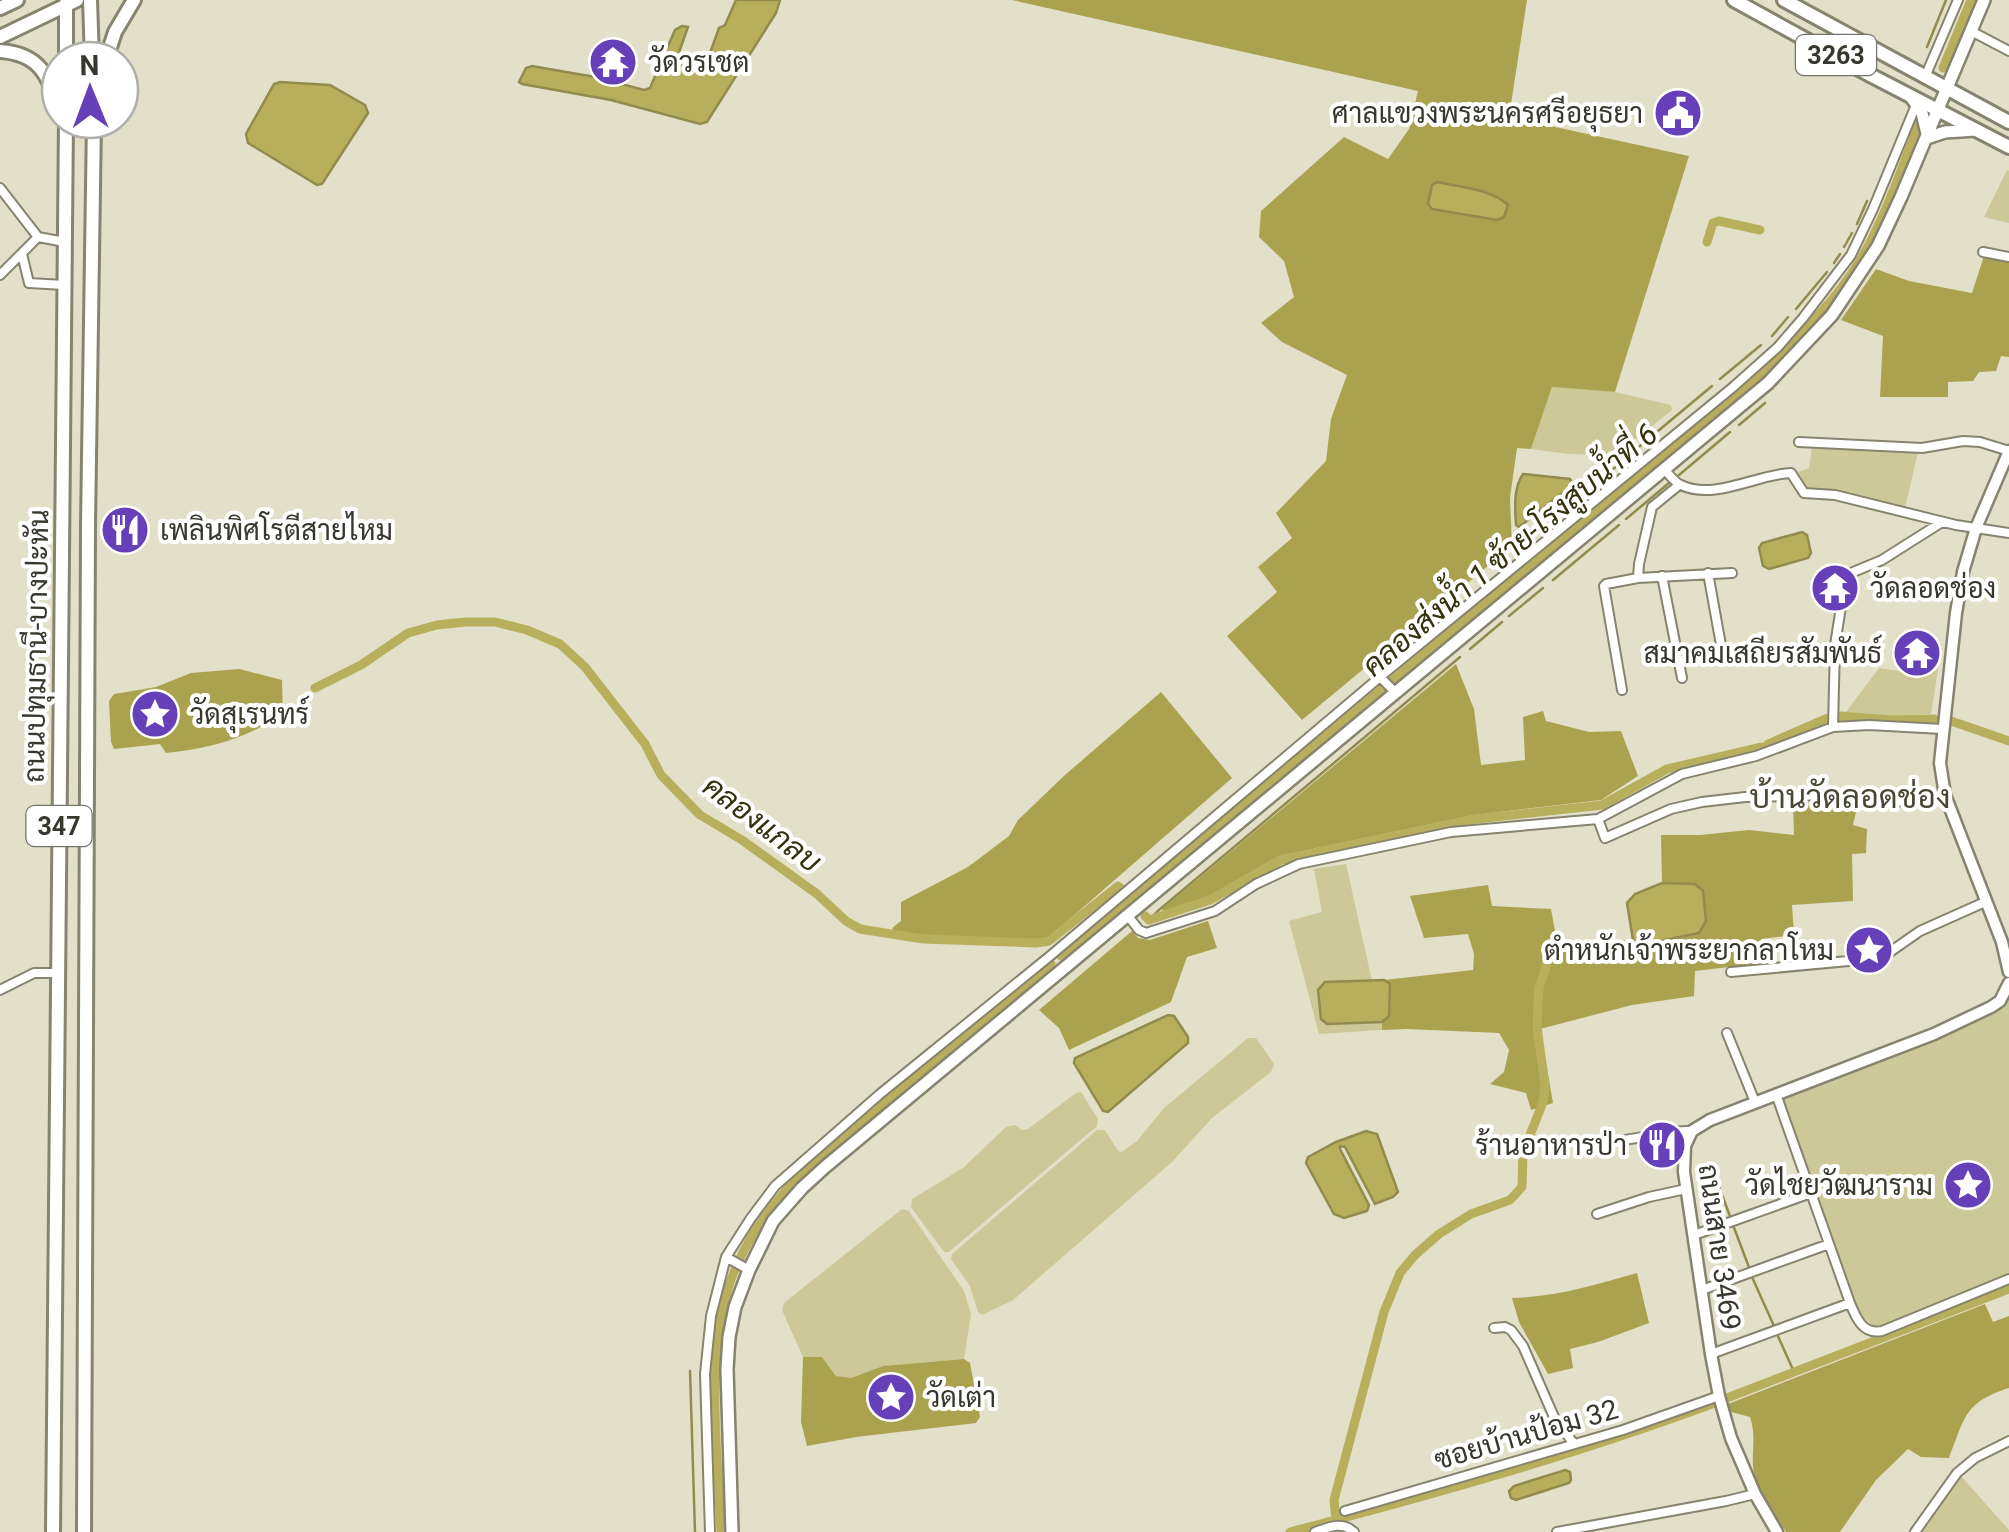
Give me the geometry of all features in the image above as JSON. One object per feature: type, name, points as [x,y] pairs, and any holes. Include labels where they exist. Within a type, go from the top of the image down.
[{"type":"main road","points":[[0,8],[17,0]]},
{"type":"main road","points":[[90,0],[91,40]]},
{"type":"main road","points":[[112,40],[134,0]]},
{"type":"main road","name":"3263","points":[[1734,0],[1913,100],[2009,146]]},
{"type":"main road","name":"3263","points":[[1784,0],[2009,122]]},
{"type":"main road","points":[[732,1532],[726,1369],[738,1263],[802,1188],[962,1040],[1067,966],[1388,685],[1650,470],[1768,383],[1814,336],[1843,281],[1890,223],[1984,0]]},
{"type":"main road","points":[[0,37],[70,2]]},
{"type":"main road","points":[[67,40],[70,2]]},
{"type":"main road","points":[[0,51],[24,57],[40,69]]},
{"type":"main road","points":[[1913,100],[1926,124],[1927,138]]},
{"type":"main road","points":[[1927,138],[1945,132],[1976,130]]},
{"type":"main road","name":"ถนนปทุมธานี-บางปะหัน","points":[[53,1532],[63,140]]},
{"type":"main road","name":"ถนนปทุมธานี-บางปะหัน","points":[[84,1532],[88,525],[94,140]]},
{"type":"street","points":[[1925,77],[1958,0]]},
{"type":"street","points":[[1971,31],[2009,51]]},
{"type":"street","points":[[710,1532],[705,1374],[711,1316],[738,1263],[750,1218],[787,1173],[880,1094],[962,1040],[1050,956],[1650,470],[1843,281],[1858,260],[1913,100]]},
{"type":"street","points":[[0,188],[38,238],[64,242]]},
{"type":"street","points":[[0,276],[38,238]]},
{"type":"street","points":[[1983,252],[2009,257]]},
{"type":"street","points":[[22,254],[30,283],[64,285]]},
{"type":"street","points":[[1799,442],[1922,448],[1962,441],[2009,451],[1976,528],[1958,598],[1940,763],[1945,795],[2009,972]]},
{"type":"street","points":[[1650,470],[1680,485],[1701,490],[1791,473],[1804,494],[1835,495],[1942,522],[2009,533]]},
{"type":"street","points":[[1638,578],[1652,507],[1680,485]]},
{"type":"street","points":[[1833,720],[1835,644],[1846,575],[1882,560],[1942,522]]},
{"type":"street","points":[[1708,573],[1723,656]]},
{"type":"street","points":[[1622,690],[1604,586],[1638,578],[1732,573]]},
{"type":"street","points":[[1662,576],[1682,678]]},
{"type":"street","points":[[1128,916],[1146,933],[1215,911],[1256,884],[1299,864],[1451,832],[1598,820],[1682,774],[1768,752],[1833,720],[1869,726],[1942,729]]},
{"type":"street","points":[[1598,820],[1605,838],[1670,809],[1702,802],[1835,795],[1870,802],[1945,795]]},
{"type":"street","points":[[1731,972],[1870,959],[1887,954],[1920,931],[1985,902]]},
{"type":"street","points":[[1050,956],[1067,966]]},
{"type":"street","points":[[0,990],[34,973],[58,973]]},
{"type":"street","name":"ถนนสาย 3469","points":[[1776,1532],[1754,1494],[1719,1396],[1686,1189],[1684,1146],[1692,1131],[1710,1120],[1934,1034],[1991,1007],[2000,1001],[2009,983]]},
{"type":"street","points":[[1727,1033],[1755,1102]]},
{"type":"street","points":[[1776,1094],[1850,1303],[1857,1321],[1865,1328],[1875,1332],[2009,1279]]},
{"type":"street","points":[[1588,1140],[1613,1141],[1671,1130],[1692,1131]]},
{"type":"street","points":[[1596,1214],[1686,1189]]},
{"type":"street","points":[[1694,1235],[1811,1193]]},
{"type":"street","points":[[1702,1290],[1829,1244]]},
{"type":"street","points":[[1711,1354],[1850,1303]]},
{"type":"street","points":[[1494,1328],[1505,1326],[1523,1346],[1554,1417],[1574,1444]]},
{"type":"street","name":"ซอยบ้านป้อม 32","points":[[1344,1511],[1623,1430],[1719,1396]]},
{"type":"street","points":[[1914,1532],[1957,1473],[2009,1441]]},
{"type":"street","points":[[1557,1532],[1607,1528],[1754,1494]]},
{"type":"street","points":[[1314,1532],[1337,1525],[1354,1532]]},
{"type":"shaded area","points":[[736,0],[780,0],[776,13],[707,122],[700,124],[611,100],[519,82],[526,68],[532,66],[644,90],[650,88],[675,30],[682,26],[688,27],[677,58],[705,67],[719,28],[725,25]]},
{"type":"shaded area","points":[[1012,0],[1527,0],[1509,117],[1689,156],[1615,392],[1552,387],[1531,449],[1517,448],[1510,498],[1512,546],[1302,720],[1227,636],[1277,592],[1258,567],[1292,538],[1276,513],[1326,461],[1331,419],[1347,375],[1282,342],[1261,323],[1294,297],[1284,261],[1259,237],[1261,211],[1344,137],[1388,159],[1409,129],[1418,91]],"holes":[[[1437,182],[1484,192],[1501,200],[1508,205],[1504,217],[1475,216]]]},
{"type":"shaded area","points":[[274,84],[330,85],[365,105],[368,113],[322,184],[317,185],[248,143],[246,134]]},
{"type":"shaded area","points":[[2009,171],[2009,223],[1984,217]]},
{"type":"shaded area","points":[[1437,182],[1493,195],[1508,205],[1504,217],[1497,220],[1432,209],[1428,204],[1432,185]]},
{"type":"shaded area","points":[[1984,256],[2009,261],[2009,357],[2001,356],[1996,371],[1979,372],[1973,381],[1948,382],[1948,397],[1880,397],[1883,336],[1841,320],[1876,269],[1909,281],[1972,293]]},
{"type":"shaded area","points":[[1552,387],[1615,392],[1671,405],[1672,410],[1616,455],[1531,449]]},
{"type":"shaded area","points":[[1812,448],[1918,452],[1905,508],[1836,491],[1810,490],[1798,472],[1809,468]]},
{"type":"shaded area","points":[[1523,474],[1572,482],[1519,527],[1515,499]]},
{"type":"shaded area","points":[[1802,532],[1807,535],[1811,553],[1808,558],[1769,569],[1763,566],[1759,548],[1762,543]]},
{"type":"shaded area","points":[[1456,664],[1474,709],[1481,765],[1525,760],[1523,717],[1543,711],[1546,721],[1589,732],[1621,731],[1638,776],[1601,800],[1474,815],[1279,856],[1209,896],[1163,911],[1162,909]]},
{"type":"shaded area","points":[[1879,668],[1918,674],[1938,669],[1931,714],[1846,712]]},
{"type":"shaded area","points":[[239,669],[282,680],[283,714],[241,736],[198,748],[166,753],[160,744],[114,749],[109,701],[114,694],[156,687],[191,673]]},
{"type":"shaded area","points":[[1161,692],[1232,778],[1041,944],[925,940],[896,933],[892,928],[901,921],[901,902],[968,867],[1009,836],[1018,820],[1065,775]]},
{"type":"shaded area","points":[[1793,803],[1858,803],[1853,825],[1867,829],[1866,853],[1852,854],[1853,901],[1792,905],[1794,935],[1761,939],[1763,963],[1695,971],[1694,996],[1632,1005],[1540,1029],[1553,1103],[1531,1110],[1526,1093],[1490,1084],[1504,1072],[1509,1050],[1499,1033],[1382,1030],[1382,1022],[1389,1016],[1390,984],[1384,980],[1473,970],[1474,954],[1468,934],[1424,938],[1410,896],[1488,885],[1492,906],[1551,909],[1558,948],[1612,940],[1641,945],[1699,933],[1706,921],[1695,884],[1662,883],[1661,835],[1749,830],[1794,835]]},
{"type":"shaded area","points":[[1346,864],[1372,981],[1325,983],[1327,1024],[1382,1022],[1382,1030],[1319,1034],[1289,921],[1322,912],[1314,869]]},
{"type":"shaded area","points":[[1662,883],[1695,884],[1703,891],[1706,921],[1699,933],[1640,945],[1633,940],[1627,903],[1635,894]]},
{"type":"shaded area","points":[[1208,921],[1217,948],[1187,957],[1171,1002],[1069,1050],[1059,1028],[1039,1010],[1132,931],[1138,938],[1150,940]]},
{"type":"shaded area","points":[[1384,980],[1390,984],[1389,1016],[1382,1022],[1327,1024],[1321,1019],[1318,990],[1325,982]]},
{"type":"shaded area","points":[[2009,991],[2009,1274],[1876,1328],[1857,1312],[1779,1096],[1927,1039]]},
{"type":"shaded area","points":[[1168,1015],[1174,1016],[1188,1043],[1108,1112],[1103,1111],[1074,1063],[1075,1058]]},
{"type":"shaded area","points":[[1248,1038],[1256,1038],[1274,1064],[1271,1072],[1212,1118],[1172,1162],[1013,1300],[982,1315],[978,1312],[970,1286],[951,1259],[952,1254],[1097,1130],[1105,1130],[1122,1152],[1137,1141],[1164,1108]]},
{"type":"shaded area","points":[[1081,1092],[1098,1119],[1097,1126],[949,1252],[944,1252],[911,1207],[912,1199],[963,1168],[1006,1127],[1028,1129]]},
{"type":"shaded area","points":[[1366,1131],[1377,1134],[1398,1192],[1375,1204],[1345,1147],[1340,1146],[1369,1205],[1367,1211],[1344,1218],[1334,1214],[1306,1163],[1308,1157],[1336,1142]]},
{"type":"shaded area","points":[[902,1209],[909,1211],[964,1291],[971,1314],[964,1359],[883,1366],[851,1378],[836,1376],[822,1357],[803,1357],[782,1310],[784,1303]]},
{"type":"shaded area","points":[[1637,1273],[1649,1323],[1570,1349],[1573,1368],[1548,1374],[1519,1322],[1512,1298],[1560,1293]]},
{"type":"shaded area","points":[[1985,1304],[1993,1322],[2009,1316],[2009,1388],[1983,1399],[1968,1413],[1949,1458],[1921,1457],[1908,1449],[1876,1480],[1840,1532],[1786,1532],[1754,1474],[1750,1417],[1731,1412],[1728,1404]]},
{"type":"shaded area","points":[[803,1357],[822,1357],[836,1376],[851,1378],[883,1366],[964,1359],[970,1363],[980,1417],[976,1423],[807,1446],[801,1422]]},
{"type":"shaded area","points":[[1565,1470],[1570,1472],[1569,1483],[1516,1500],[1511,1498],[1509,1491],[1514,1486]]},
{"type":"shaded area","points":[[1961,1476],[2009,1530],[2009,1532],[1922,1532]]},
{"type":"waterway","points":[[1927,47],[1946,0]]},
{"type":"waterway","name":"คลองส่งน้ำ 1 ซ้าย-โรงสูบน้ำที่ 6","points":[[1943,68],[1971,0]]},
{"type":"waterway","name":"คลองส่งน้ำ 1 ซ้าย-โรงสูบน้ำที่ 6","points":[[1061,956],[1768,368],[1826,307],[1856,267],[1883,216],[1919,124]]},
{"type":"waterway","points":[[1857,224],[1867,201]]},
{"type":"waterway","points":[[1707,242],[1713,223],[1719,221],[1760,230]]},
{"type":"waterway","points":[[1844,247],[1852,233]]},
{"type":"waterway","points":[[1834,263],[1840,254]]},
{"type":"waterway","points":[[1796,309],[1827,272]]},
{"type":"waterway","points":[[1772,336],[1788,317]]},
{"type":"waterway","points":[[1720,379],[1761,345]]},
{"type":"waterway","points":[[1628,456],[1712,386]]},
{"type":"waterway","points":[[1739,425],[1765,403]]},
{"type":"waterway","points":[[1679,475],[1730,432]]},
{"type":"waterway","points":[[1521,546],[1618,465]]},
{"type":"waterway","points":[[1626,519],[1669,483]]},
{"type":"waterway","points":[[1553,580],[1619,525]]},
{"type":"waterway","points":[[1509,616],[1543,588]]},
{"type":"waterway","name":"คลองแกลบ","points":[[315,688],[361,665],[408,633],[437,625],[495,622],[560,644],[585,667],[645,744],[661,775],[700,815],[742,840],[860,929],[923,939],[1036,943],[1049,941],[1118,886],[1122,889]]},
{"type":"waterway","points":[[1470,649],[1502,622]]},
{"type":"waterway","points":[[1149,920],[1460,657]]},
{"type":"waterway","name":"คลองแกลบ","points":[[1768,744],[1841,716],[1934,719]]},
{"type":"waterway","name":"คลองแกลบ","points":[[1951,721],[2009,741]]},
{"type":"waterway","name":"คลองแกลบ","points":[[1145,916],[1149,920],[1210,900],[1281,860],[1476,819],[1602,805],[1667,769],[1762,747]]},
{"type":"waterway","points":[[1336,1520],[1334,1500],[1384,1312],[1400,1273],[1439,1234],[1471,1214],[1510,1200],[1522,1187],[1523,1153],[1543,1102],[1545,1085],[1537,1027],[1539,988],[1549,957]]},
{"type":"waterway","name":"คลองส่งน้ำ 1 ซ้าย-โรงสูบน้ำที่ 6","points":[[721,1532],[715,1396],[719,1327],[726,1295],[752,1236],[781,1196],[815,1161],[1051,964]]},
{"type":"waterway","points":[[1714,1173],[1731,1219]]},
{"type":"waterway","points":[[1733,1225],[1750,1270]]},
{"type":"waterway","points":[[1752,1277],[1774,1326]]},
{"type":"waterway","points":[[1727,1398],[2009,1289]]},
{"type":"waterway","points":[[1777,1334],[1794,1372]]},
{"type":"waterway","points":[[690,1371],[695,1532]]},
{"type":"waterway","points":[[1290,1532],[1502,1473],[1712,1404]]},
{"type":"place","name":"วัดวรเชต","points":[[613,62]]},
{"type":"place","name":"ศาลแขวงพระนครศรีอยุธยา","points":[[1678,113]]},
{"type":"place","name":"เพลินพิศโรตีสายไหม","points":[[125,530]]},
{"type":"place","name":"วัดลอดช่อง","points":[[1835,588]]},
{"type":"place","name":"สมาคมเสถียรสัมพันธ์","points":[[1917,653]]},
{"type":"place","name":"วัดสุเรนทร์","points":[[155,714]]},
{"type":"place","name":"ตำหนักเจ้าพระยากลาโหม","points":[[1869,950]]},
{"type":"place","name":"ร้านอาหารป่า","points":[[1662,1145]]},
{"type":"place","name":"วัดไชยวัฒนาราม","points":[[1968,1185]]},
{"type":"place","name":"วัดเต่า","points":[[891,1397]]},
{"type":"district","name":"บ้านวัดลอดช่อง","points":[[1850,797]]}]
